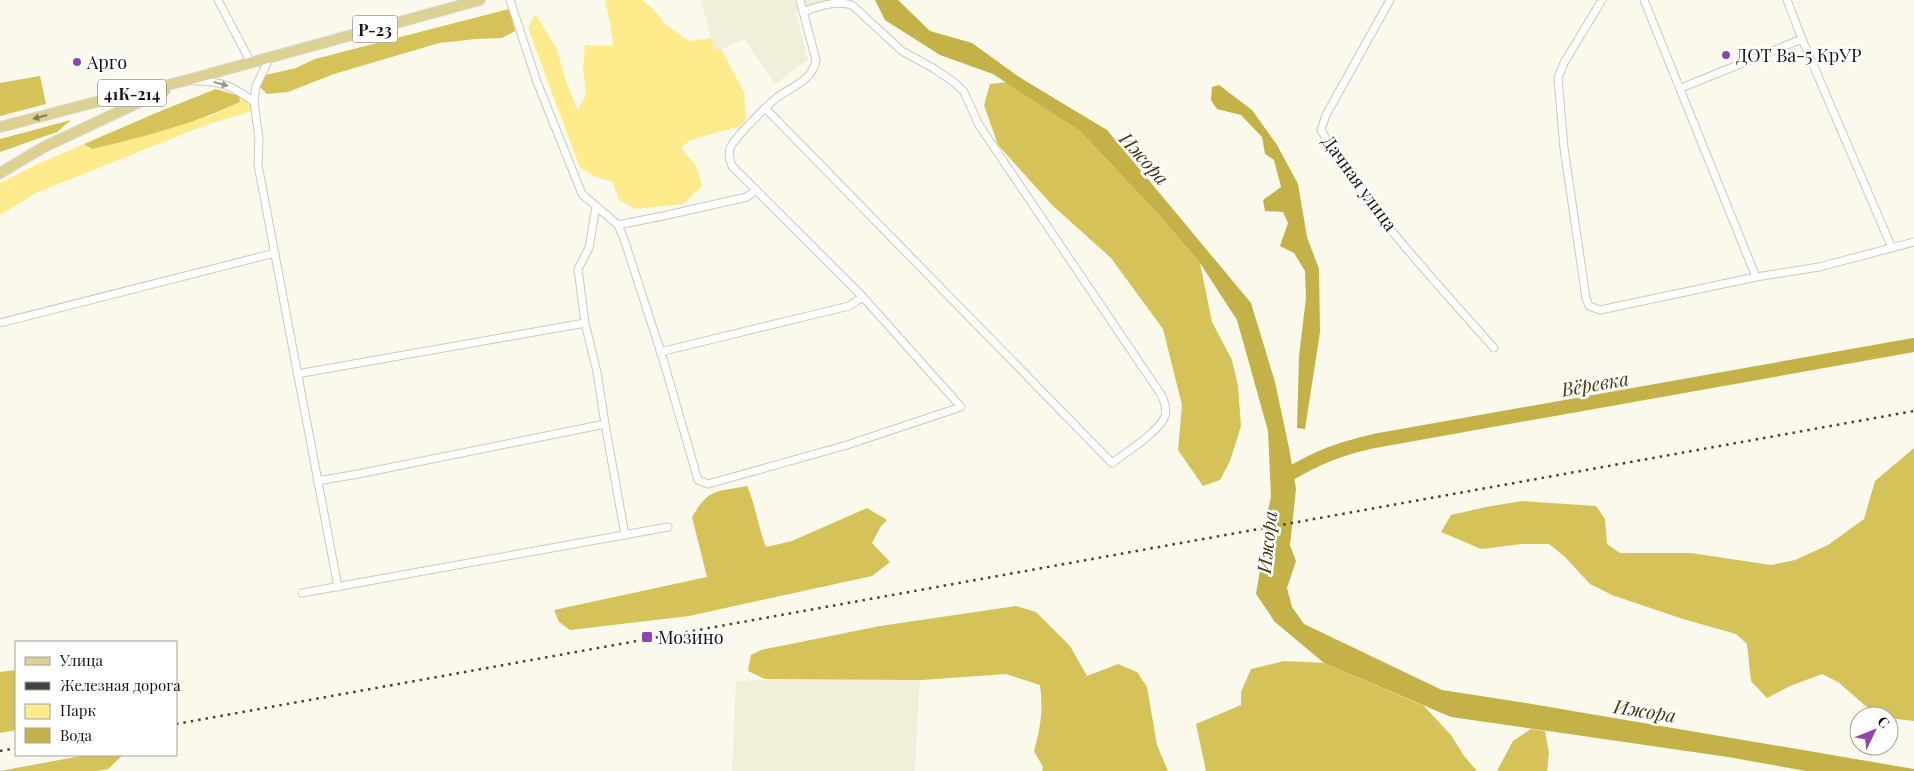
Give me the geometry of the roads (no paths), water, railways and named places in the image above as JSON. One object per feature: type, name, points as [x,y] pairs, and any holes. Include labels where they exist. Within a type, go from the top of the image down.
[{"type":"main road","name":"Р-23","points":[[0,173],[44,147],[184,81],[480,0]]},
{"type":"main road","name":"41К-214","points":[[0,128],[111,98],[184,81]]},
{"type":"street","points":[[218,0],[251,63]]},
{"type":"street","points":[[510,0],[537,82],[564,154],[582,194],[618,225],[660,352],[698,480],[708,484],[847,445],[961,407],[863,297],[732,166],[728,157],[731,146],[765,108],[776,98],[807,78],[814,69],[816,60],[800,0]]},
{"type":"street","points":[[765,108],[1112,463],[1158,427],[1165,417],[1166,407],[1162,396],[979,125],[964,92],[933,68],[902,52],[852,5],[844,0],[803,12]]},
{"type":"street","name":"Дачная улица","points":[[1390,0],[1326,114],[1321,130],[1351,179],[1420,264],[1494,348]]},
{"type":"street","points":[[1602,0],[1564,63],[1558,78],[1564,148],[1586,298],[1589,306],[1600,310],[1756,277],[1820,266],[1914,242]]},
{"type":"street","points":[[1644,0],[1756,277]]},
{"type":"street","points":[[1787,0],[1892,248]]},
{"type":"street","points":[[1681,88],[1802,39]]},
{"type":"street","points":[[270,57],[256,86],[254,102],[259,139],[258,165],[338,587]]},
{"type":"street","points":[[184,81],[213,81],[227,84],[239,90],[254,102]]},
{"type":"street","points":[[618,225],[747,197],[756,190]]},
{"type":"street","points":[[596,206],[589,248],[578,269],[585,323],[597,372],[625,535]]},
{"type":"street","points":[[0,323],[276,253]]},
{"type":"street","points":[[660,352],[849,306],[863,297]]},
{"type":"street","points":[[298,374],[585,323]]},
{"type":"street","points":[[317,481],[605,424]]},
{"type":"street","points":[[302,594],[668,527]]},
{"type":"water","name":"Ижора","points":[[875,0],[898,0],[930,31],[972,43],[1019,77],[1107,130],[1251,303],[1275,382],[1296,489],[1290,545],[1296,561],[1287,588],[1292,607],[1304,624],[1442,690],[1914,769],[1914,771],[1806,771],[1728,757],[1451,717],[1324,663],[1275,622],[1256,594],[1265,540],[1275,536],[1275,523],[1265,523],[1271,497],[1268,431],[1237,320],[1200,263],[1157,213],[1080,131],[993,74],[940,55],[885,20]]},
{"type":"water","points":[[1219,85],[1252,110],[1277,145],[1298,184],[1307,237],[1319,269],[1320,332],[1305,429],[1297,428],[1299,356],[1306,298],[1305,271],[1294,253],[1280,246],[1288,223],[1283,212],[1265,211],[1263,200],[1281,187],[1274,160],[1265,154],[1262,137],[1241,115],[1217,109],[1211,100],[1212,87]]},
{"type":"waterway","name":"Вёревка","points":[[1288,475],[1329,454],[1374,441],[1914,345]]},
{"type":"railway","points":[[178,724],[1914,411]]},
{"type":"railway","points":[[0,751],[15,748]]},
{"type":"place","name":"ДОТ Ва-5 КрУР","points":[[1726,55]]},
{"type":"place","name":"Арго","points":[[77,62]]},
{"type":"place","name":"Мозино","points":[[647,637]]}]
